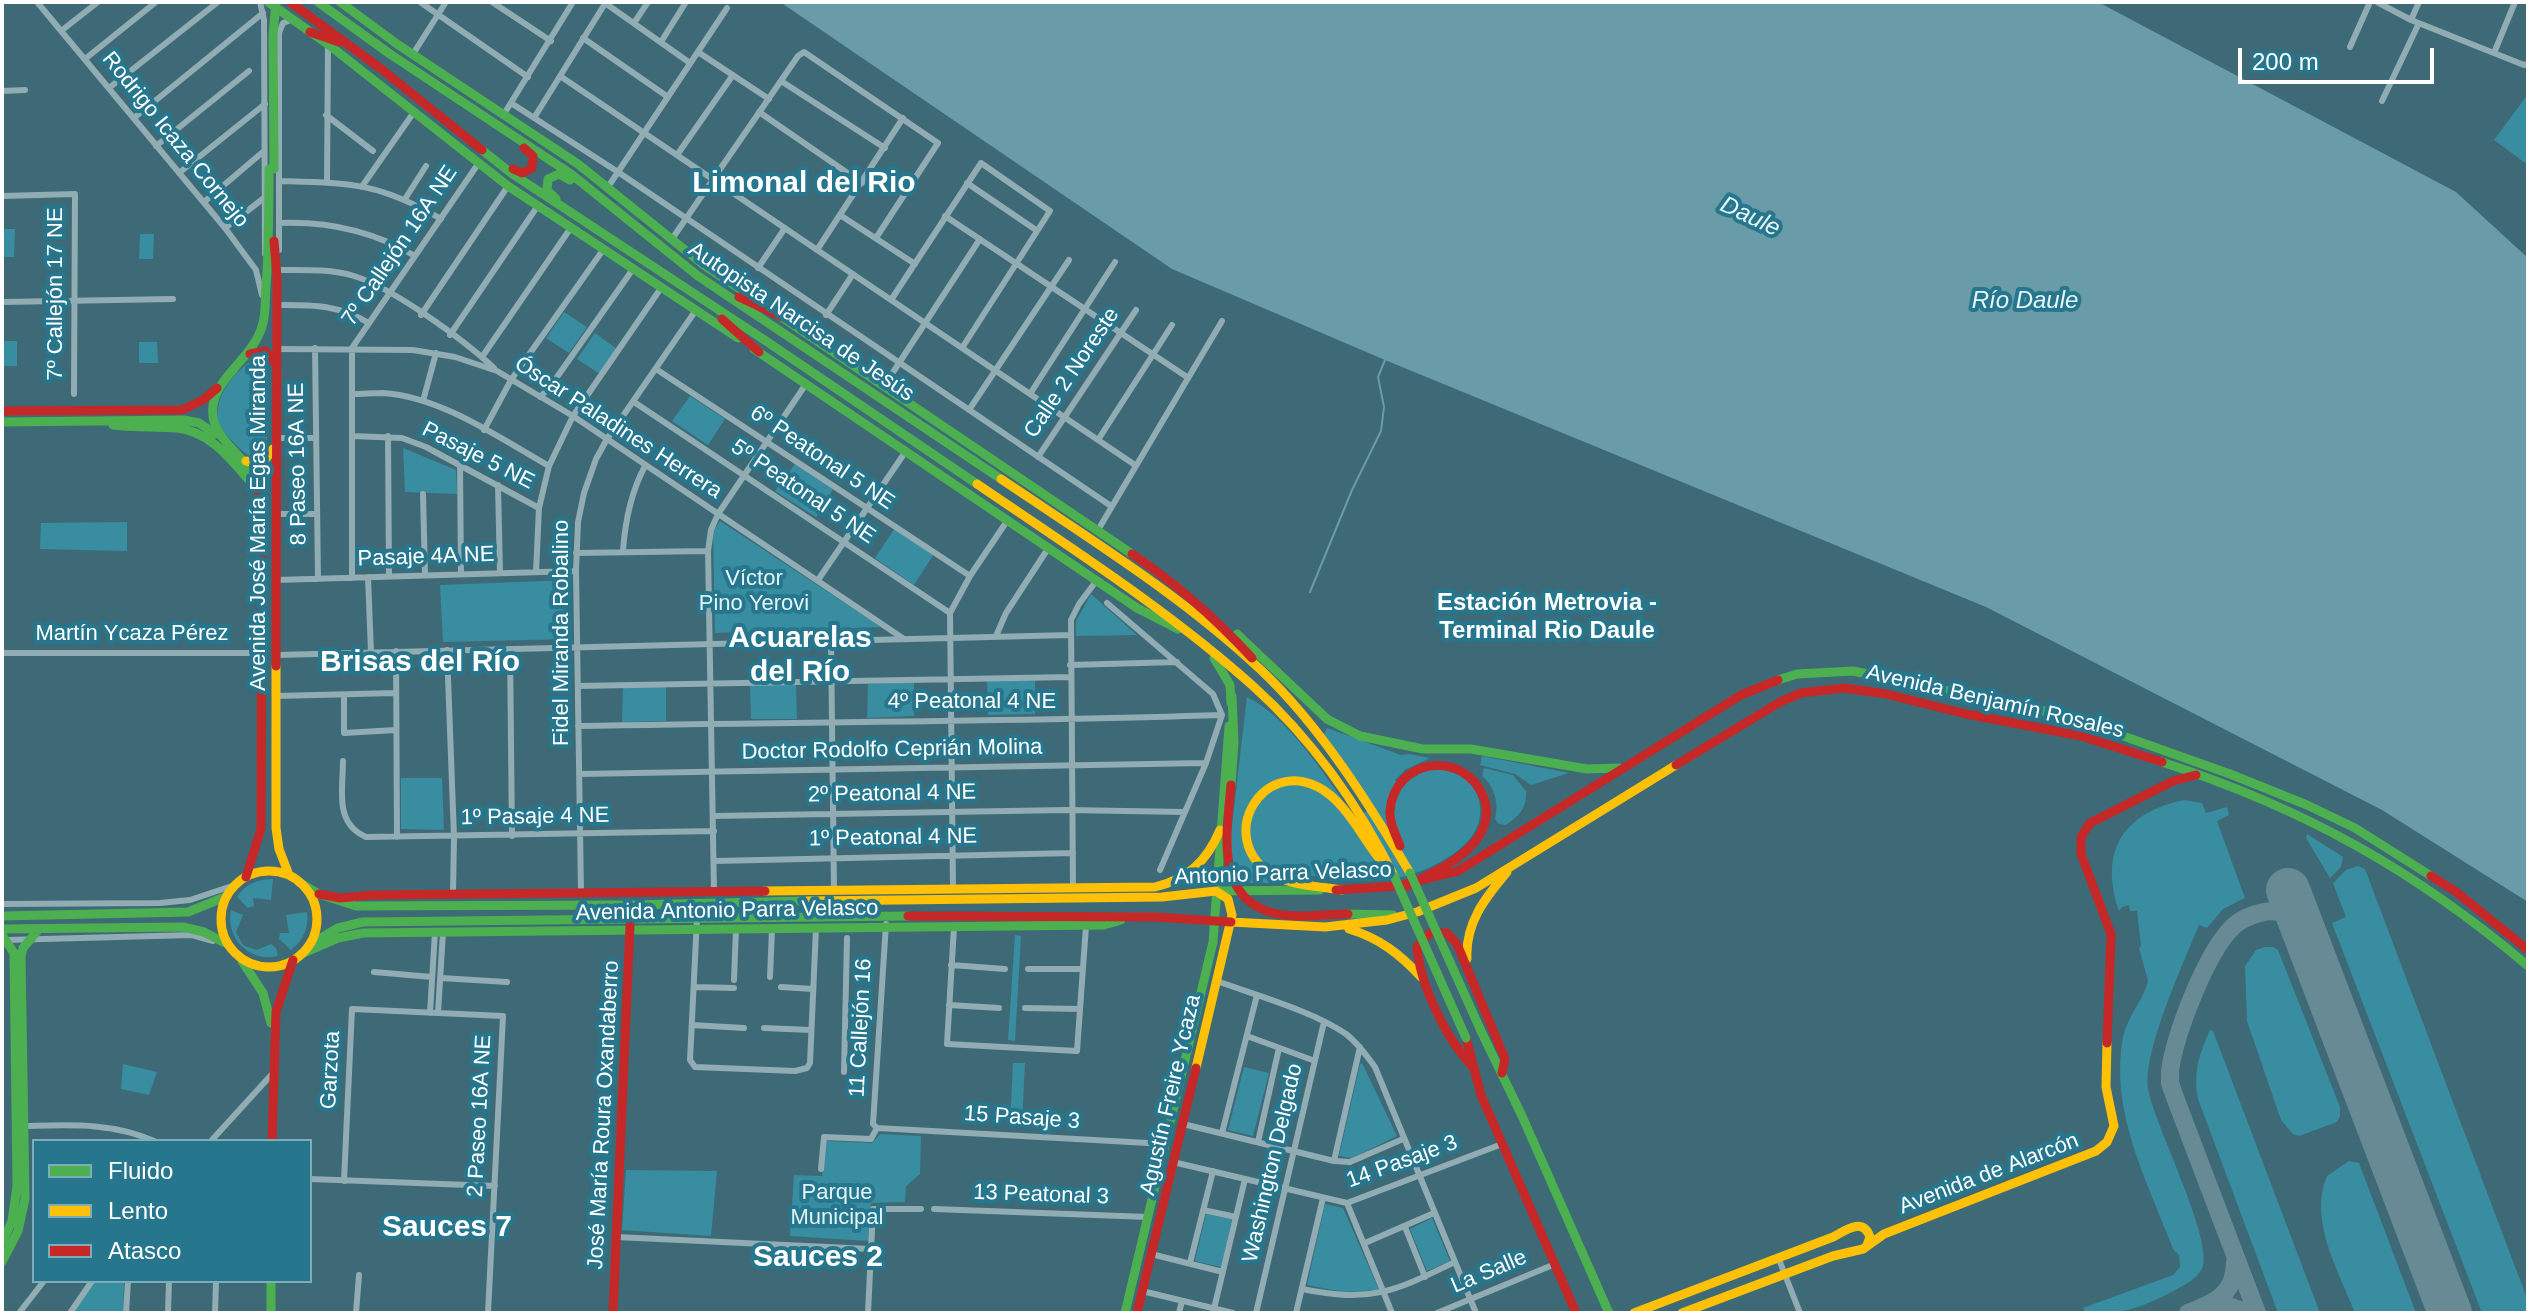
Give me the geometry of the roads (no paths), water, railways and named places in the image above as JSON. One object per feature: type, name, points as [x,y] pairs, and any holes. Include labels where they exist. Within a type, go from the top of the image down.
[{"type":"main road","name":"Autopista Narcisa de Jesús","points":[[272,2],[537,207],[759,352],[1145,613],[1190,636]]},
{"type":"main road","points":[[272,2],[272,169]]},
{"type":"main road","name":"Autopista Narcisa de Jesús","points":[[290,2],[511,173],[1104,569],[1228,665],[1278,711],[1343,789],[1394,876],[1466,1038],[1481,1095],[1576,1313]]},
{"type":"main road","name":"Autopista Narcisa de Jesús","points":[[318,2],[390,54],[571,174],[704,280],[1113,555],[1192,612],[1263,672]]},
{"type":"main road","name":"Autopista Narcisa de Jesús","points":[[340,2],[578,164],[705,266],[1162,574],[1211,614],[1310,726],[1354,784],[1410,873],[1502,1073]]},
{"type":"main road","points":[[346,2],[362,19]]},
{"type":"main road","points":[[310,32],[350,46]]},
{"type":"main road","points":[[476,145],[491,151],[518,172],[532,168],[534,160],[531,153],[503,134],[493,122]]},
{"type":"main road","name":"Avenida José María Egas Miranda","points":[[246,877],[261,829],[262,519],[252,472],[222,440],[213,425],[213,405],[222,383],[258,340],[265,312],[272,169]]},
{"type":"main road","name":"Avenida José María Egas Miranda","points":[[272,169],[274,245],[279,273],[276,828],[279,849],[289,875]]},
{"type":"main road","points":[[591,227],[581,215],[548,193],[548,179],[555,174],[563,175],[593,198],[607,203]]},
{"type":"main road","points":[[704,280],[782,317]]},
{"type":"main road","points":[[695,294],[759,352]]},
{"type":"main road","points":[[247,356],[258,350],[265,351],[277,367]]},
{"type":"main road","points":[[2,411],[182,410],[203,400],[222,383]]},
{"type":"main road","points":[[2,422],[193,421],[206,426],[222,440]]},
{"type":"main road","points":[[98,422],[132,429],[195,432],[214,445],[258,489]]},
{"type":"main road","points":[[243,460],[255,465],[262,464],[271,455],[276,439]]},
{"type":"main road","points":[[1211,614],[1266,659],[1327,719],[1360,736],[1423,749],[1471,749],[1587,769],[1629,765]]},
{"type":"main road","points":[[1201,645],[1226,675],[1232,696],[1234,743],[1226,861],[1230,877],[1240,893],[1257,907],[1271,913],[1407,915]]},
{"type":"main road","name":"Avenida Benjamín Rosales","points":[[1407,886],[1429,882],[1477,861],[1741,695],[1782,678],[1816,672],[1853,671],[2067,716],[2307,805],[2406,858],[2455,891],[2528,950]]},
{"type":"main road","name":"Avenida Benjamín Rosales","points":[[1407,915],[1450,901],[1513,866],[1780,702],[1801,693],[1824,689],[1869,689],[1951,710],[2083,737],[2199,775],[2299,814],[2351,839],[2449,900],[2528,966]]},
{"type":"main road","name":"Agustín Freire Ycaza","points":[[1125,1313],[1204,983],[1216,920],[1220,830],[1232,696]]},
{"type":"main road","points":[[1407,886],[1466,852],[1482,832],[1487,809],[1480,787],[1467,773],[1453,765],[1429,764],[1412,771],[1400,781],[1393,796],[1390,813],[1410,873]]},
{"type":"main road","name":"Avenida de Alarcón","points":[[1682,1313],[1862,1248],[1882,1235],[2096,1151],[2107,1142],[2114,1126],[2106,1087],[2111,934],[2081,854],[2081,838],[2086,827],[2095,820],[2173,781],[2188,775],[2199,775]]},
{"type":"main road","points":[[1342,890],[1275,875],[1255,860],[1245,838],[1245,821],[1252,804],[1265,790],[1295,781],[1309,783],[1324,792],[1394,876]]},
{"type":"main road","points":[[1125,887],[1155,887],[1183,879],[1204,862],[1220,830]]},
{"type":"main road","points":[[1469,969],[1466,942],[1472,920],[1513,866]]},
{"type":"main road","points":[[2,1262],[14,1242],[22,1219],[30,1170],[20,1126],[14,953],[3,936],[39,929],[183,927],[204,932],[233,951],[252,964],[280,966],[297,957],[314,935],[314,901],[289,875],[264,871],[246,877],[225,897],[220,913],[221,930],[233,951],[263,993],[274,1042]]},
{"type":"main road","name":"Avenida Antonio Parra Velasco","points":[[299,882],[319,894],[356,906],[629,905],[790,896],[834,890],[1125,887]]},
{"type":"main road","name":"Antonio Parra Velasco","points":[[1162,897],[1216,891],[1386,890],[1407,886]]},
{"type":"main road","points":[[1125,887],[1162,897]]},
{"type":"main road","name":"Agustín Freire Ycaza","points":[[1137,1313],[1231,922],[1230,902],[1216,891]]},
{"type":"main road","name":"Avenida Antonio Parra Velasco","points":[[319,894],[340,898],[714,892],[790,896],[1162,897]]},
{"type":"main road","points":[[629,905],[630,894]]},
{"type":"main road","points":[[2,916],[188,912],[225,897]]},
{"type":"main road","points":[[103,903],[113,914]]},
{"type":"main road","name":"Antonio Parra Velasco","points":[[1231,922],[1262,926],[1370,925],[1407,915]]},
{"type":"main road","name":"Avenida Antonio Parra Velasco","points":[[309,945],[338,928],[363,922],[567,919],[585,925],[630,930],[696,930],[1086,926],[1156,917]]},
{"type":"main road","name":"Avenida Antonio Parra Velasco","points":[[297,957],[338,938],[363,933],[565,931],[630,919],[1156,917],[1231,922]]},
{"type":"main road","points":[[565,931],[567,919]]},
{"type":"main road","name":"José María Roura Oxandaberro","points":[[613,1313],[630,919]]},
{"type":"main road","points":[[1328,926],[1377,939],[1406,961],[1430,991]]},
{"type":"main road","points":[[2,1243],[15,1206],[20,1126],[21,956],[28,941],[39,929]]},
{"type":"main road","points":[[1474,1068],[1453,1041],[1417,954],[1421,940],[1430,933],[1441,932],[1451,937],[1469,969],[1505,1059],[1502,1073],[1609,1313]]},
{"type":"main road","points":[[272,1139],[274,1042],[280,994],[297,957]]},
{"type":"main road","points":[[1634,1313],[1659,1308],[1857,1225],[1865,1228],[1870,1239],[1862,1248],[1851,1248],[1847,1242],[1846,1235],[1850,1228]]},
{"type":"main road","points":[[1588,1265],[1616,1313]]},
{"type":"main road","points":[[271,1283],[271,1313]]},
{"type":"street","name":"Rodrigo Icaza Cornejo","points":[[39,2],[225,228],[260,277],[265,312]]},
{"type":"street","points":[[61,31],[98,2]]},
{"type":"street","points":[[85,59],[156,2]]},
{"type":"street","points":[[109,88],[218,2]]},
{"type":"street","points":[[260,2],[263,13],[266,261]]},
{"type":"street","points":[[420,2],[528,77]]},
{"type":"street","points":[[413,54],[446,2]]},
{"type":"street","points":[[492,2],[551,41]]},
{"type":"street","points":[[534,118],[606,2],[690,63]]},
{"type":"street","points":[[634,23],[648,2]]},
{"type":"street","points":[[661,42],[686,2]]},
{"type":"street","points":[[2350,47],[2370,2]]},
{"type":"street","points":[[2377,2],[2411,20],[2526,65]]},
{"type":"street","points":[[2411,20],[2419,2]]},
{"type":"street","points":[[2494,53],[2515,2]]},
{"type":"street","points":[[504,114],[551,41],[569,4]]},
{"type":"street","points":[[608,187],[727,8]]},
{"type":"street","points":[[134,118],[263,13]]},
{"type":"street","points":[[293,20],[285,21],[279,30],[279,273],[332,272],[353,276],[390,292],[497,371]]},
{"type":"street","points":[[2382,101],[2419,23]]},
{"type":"street","points":[[583,38],[668,97]]},
{"type":"street","points":[[327,182],[329,45]]},
{"type":"street","points":[[698,52],[769,99]]},
{"type":"street","points":[[672,239],[798,56],[804,52],[936,139],[937,147],[876,238]]},
{"type":"street","points":[[156,146],[249,71]]},
{"type":"street","points":[[677,155],[733,75]]},
{"type":"street","points":[[560,76],[1135,465]]},
{"type":"street","points":[[781,81],[885,148]]},
{"type":"street","points":[[2,91],[25,90]]},
{"type":"street","points":[[511,103],[1111,506]]},
{"type":"street","points":[[179,173],[265,104]]},
{"type":"street","points":[[363,185],[414,112]]},
{"type":"street","points":[[759,112],[862,183]]},
{"type":"street","points":[[326,115],[373,151]]},
{"type":"street","points":[[817,250],[903,118]]},
{"type":"street","points":[[204,202],[264,151]]},
{"type":"street","points":[[891,300],[981,163],[1050,211],[962,348]]},
{"type":"street","name":"7º Callejón 16A NE","points":[[352,348],[478,164]]},
{"type":"street","points":[[405,199],[426,166]]},
{"type":"street","points":[[279,181],[363,185],[405,199],[441,219]]},
{"type":"street","points":[[967,183],[1036,230]]},
{"type":"street","points":[[421,315],[508,186]]},
{"type":"street","name":"7º Callejón 17 NE","points":[[2,196],[75,194],[74,394]]},
{"type":"street","points":[[225,228],[264,198]]},
{"type":"street","points":[[450,335],[537,207]]},
{"type":"street","points":[[840,215],[915,264]]},
{"type":"street","points":[[945,216],[1187,377]]},
{"type":"street","points":[[279,223],[334,225],[367,233],[392,242],[415,256]]},
{"type":"street","points":[[758,268],[785,228]]},
{"type":"street","points":[[482,357],[570,229]]},
{"type":"street","points":[[884,386],[980,239]]},
{"type":"street","points":[[484,430],[511,380],[603,250]]},
{"type":"street","points":[[969,410],[1069,260]]},
{"type":"street","points":[[1030,394],[1115,262]]},
{"type":"street","points":[[540,397],[633,269]]},
{"type":"street","points":[[826,315],[853,274]]},
{"type":"street","points":[[536,572],[539,508],[549,466],[573,416],[661,288]]},
{"type":"street","points":[[2,302],[173,299]]},
{"type":"street","points":[[277,305],[328,306],[348,311],[369,323]]},
{"type":"street","name":"Fidel Miranda Robalino","points":[[581,893],[576,553],[584,493],[607,439],[696,310]]},
{"type":"street","name":"Calle 2 Noreste","points":[[1038,457],[1136,310]]},
{"type":"street","points":[[1098,530],[1222,321]]},
{"type":"street","points":[[1098,440],[1172,325]]},
{"type":"street","name":"8 Paseo 16A NE","points":[[315,348],[318,579]]},
{"type":"street","points":[[352,348],[352,578]]},
{"type":"street","name":"Óscar Paladines Herrera","points":[[277,349],[413,350],[436,353],[497,371],[573,416],[904,639]]},
{"type":"street","points":[[423,401],[436,353]]},
{"type":"street","name":"6º Peatonal 5 NE","points":[[656,369],[970,576]]},
{"type":"street","points":[[714,892],[708,551],[711,530],[744,474],[806,384]]},
{"type":"street","points":[[352,394],[385,393],[423,401],[549,466]]},
{"type":"street","name":"5º Peatonal 5 NE","points":[[634,402],[950,613]]},
{"type":"street","name":"Pasaje 5 NE","points":[[352,436],[402,438],[426,447],[539,508]]},
{"type":"street","points":[[388,436],[389,576]]},
{"type":"street","points":[[276,439],[316,438]]},
{"type":"street","points":[[818,580],[906,451]]},
{"type":"street","points":[[460,464],[461,574]]},
{"type":"street","points":[[623,551],[631,501],[645,466]]},
{"type":"street","points":[[498,485],[500,573]]},
{"type":"street","points":[[423,494],[425,575]]},
{"type":"street","points":[[276,514],[317,514]]},
{"type":"street","points":[[953,889],[950,613],[970,576],[1008,520]]},
{"type":"street","points":[[996,636],[1006,613],[1049,547]]},
{"type":"street","points":[[576,553],[708,551]]},
{"type":"street","name":"Pasaje 4A NE","points":[[276,580],[576,571]]},
{"type":"street","points":[[368,577],[371,652]]},
{"type":"street","points":[[1073,888],[1071,620],[1097,580]]},
{"type":"street","points":[[1107,603],[1213,694],[1222,715],[1206,763],[1160,870]]},
{"type":"street","points":[[276,655],[1070,635]]},
{"type":"street","points":[[831,641],[834,890]]},
{"type":"street","points":[[510,649],[512,836]]},
{"type":"street","points":[[447,650],[454,837],[453,894]]},
{"type":"street","points":[[396,651],[397,837]]},
{"type":"street","name":"Martín Ycaza Pérez","points":[[2,653],[262,653]]},
{"type":"street","points":[[1070,665],[1177,662]]},
{"type":"street","points":[[578,686],[1071,677]]},
{"type":"street","points":[[276,696],[396,693]]},
{"type":"street","points":[[344,695],[344,733],[396,730]]},
{"type":"street","name":"4º Peatonal 4 NE","points":[[578,726],[950,719],[1070,720],[1222,715]]},
{"type":"street","name":"1º Pasaje 4 NE","points":[[343,761],[344,816],[359,834],[370,838],[714,831]]},
{"type":"street","name":"Doctor Rodolfo Ceprián Molina","points":[[579,774],[1206,763]]},
{"type":"street","name":"2º Peatonal 4 NE","points":[[713,816],[953,811],[1185,812]]},
{"type":"street","name":"1º Peatonal 4 NE","points":[[715,861],[1073,853]]},
{"type":"street","points":[[2,904],[190,900],[235,885]]},
{"type":"street","name":"11 Callejón 16","points":[[821,1169],[824,1137],[871,1139],[877,1128],[873,1124],[886,916]]},
{"type":"street","points":[[697,918],[691,1065],[795,1071],[809,1067],[816,928]]},
{"type":"street","points":[[954,927],[947,1044],[1077,1051],[1086,926]]},
{"type":"street","points":[[734,980],[736,929]]},
{"type":"street","points":[[770,977],[772,929]]},
{"type":"street","points":[[439,932],[441,978],[438,1013],[430,1013],[432,977],[439,932]]},
{"type":"street","points":[[3,936],[28,941],[192,935],[233,951]]},
{"type":"street","points":[[844,1072],[847,938]]},
{"type":"street","points":[[951,965],[1005,969]]},
{"type":"street","points":[[1028,969],[1083,969]]},
{"type":"street","points":[[374,972],[432,977]]},
{"type":"street","points":[[441,978],[507,982]]},
{"type":"street","points":[[1217,981],[1324,1022],[1346,1034],[1360,1047],[1375,1067],[1476,1313]]},
{"type":"street","points":[[694,987],[734,988]]},
{"type":"street","points":[[781,987],[813,989]]},
{"type":"street","points":[[1222,1133],[1257,995]]},
{"type":"street","points":[[949,1005],[999,1008]]},
{"type":"street","points":[[1025,1008],[1080,1009]]},
{"type":"street","name":"Garzota","points":[[344,1181],[352,1009],[430,1013]]},
{"type":"street","name":"2 Paseo 16A NE","points":[[438,1013],[503,1016],[488,1313]]},
{"type":"street","name":"Washington Delgado","points":[[1256,1313],[1324,1022]]},
{"type":"street","points":[[692,1025],[744,1028]]},
{"type":"street","points":[[764,1028],[811,1030]]},
{"type":"street","points":[[1247,1036],[1315,1061]]},
{"type":"street","points":[[1334,1161],[1360,1047]]},
{"type":"street","points":[[1258,1142],[1279,1048]]},
{"type":"street","points":[[213,1139],[273,1073]]},
{"type":"street","points":[[1183,1124],[1334,1161],[1350,1162],[1403,1139]]},
{"type":"street","points":[[20,1126],[97,1125],[127,1130],[149,1139]]},
{"type":"street","name":"15 Pasaje 3","points":[[877,1128],[1166,1144]]},
{"type":"street","name":"14 Pasaje 3","points":[[1173,1162],[1347,1203],[1503,1143]]},
{"type":"street","points":[[1190,1263],[1213,1171]]},
{"type":"street","points":[[312,1179],[495,1186]]},
{"type":"street","points":[[1214,1311],[1245,1179]]},
{"type":"street","points":[[1296,1313],[1323,1198]]},
{"type":"street","points":[[1347,1203],[1392,1313]]},
{"type":"street","points":[[2,1206],[15,1206]]},
{"type":"street","points":[[868,1313],[873,1209],[921,1209]]},
{"type":"street","name":"13 Peatonal 3","points":[[934,1209],[1148,1217]]},
{"type":"street","points":[[1203,1210],[1236,1217]]},
{"type":"street","points":[[1365,1243],[1434,1213]]},
{"type":"street","points":[[1405,1227],[1425,1277]]},
{"type":"street","points":[[616,1237],[870,1249]]},
{"type":"street","points":[[1151,1254],[1223,1272]]},
{"type":"street","points":[[1778,1257],[1800,1313]]},
{"type":"street","points":[[1302,1289],[1339,1296],[1376,1295],[1455,1262]]},
{"type":"street","name":"La Salle","points":[[1437,1313],[1555,1263]]},
{"type":"street","points":[[356,1313],[359,1275]]},
{"type":"street","points":[[19,1313],[42,1283]]},
{"type":"street","points":[[70,1313],[91,1283]]},
{"type":"street","points":[[126,1313],[128,1283]]},
{"type":"street","points":[[168,1313],[169,1283]]},
{"type":"street","points":[[215,1313],[216,1283]]},
{"type":"street","points":[[1142,1291],[1214,1311],[1233,1313]]},
{"type":"street","points":[[1179,1313],[1182,1301]]},
{"type":"water","name":"Río Daule","points":[[780,2],[2098,2],[2456,192],[2528,258],[2528,902],[2382,810],[1986,607],[1172,269]]},
{"type":"waterway","points":[[1310,592],[1352,490],[1381,431],[1384,407],[1378,377],[1385,360]]},
{"type":"district","name":"Limonal del Rio","points":[[804,184]]},
{"type":"district","name":"Estación Metrovia - Terminal Rio Daule","points":[[1547,617]]},
{"type":"district","name":"Acuarelas del Río","points":[[800,656]]},
{"type":"district","name":"Brisas del Río","points":[[420,663]]},
{"type":"district","name":"Sauces 7","points":[[447,1228]]},
{"type":"district","name":"Sauces 2","points":[[818,1258]]},
{"type":"water label","name":"Daule","points":[[1750,217]]},
{"type":"park label","name":"Víctor Pino Yerovi","points":[[754,592]]},
{"type":"park label","name":"Parque Municipal","points":[[837,1206]]}]
